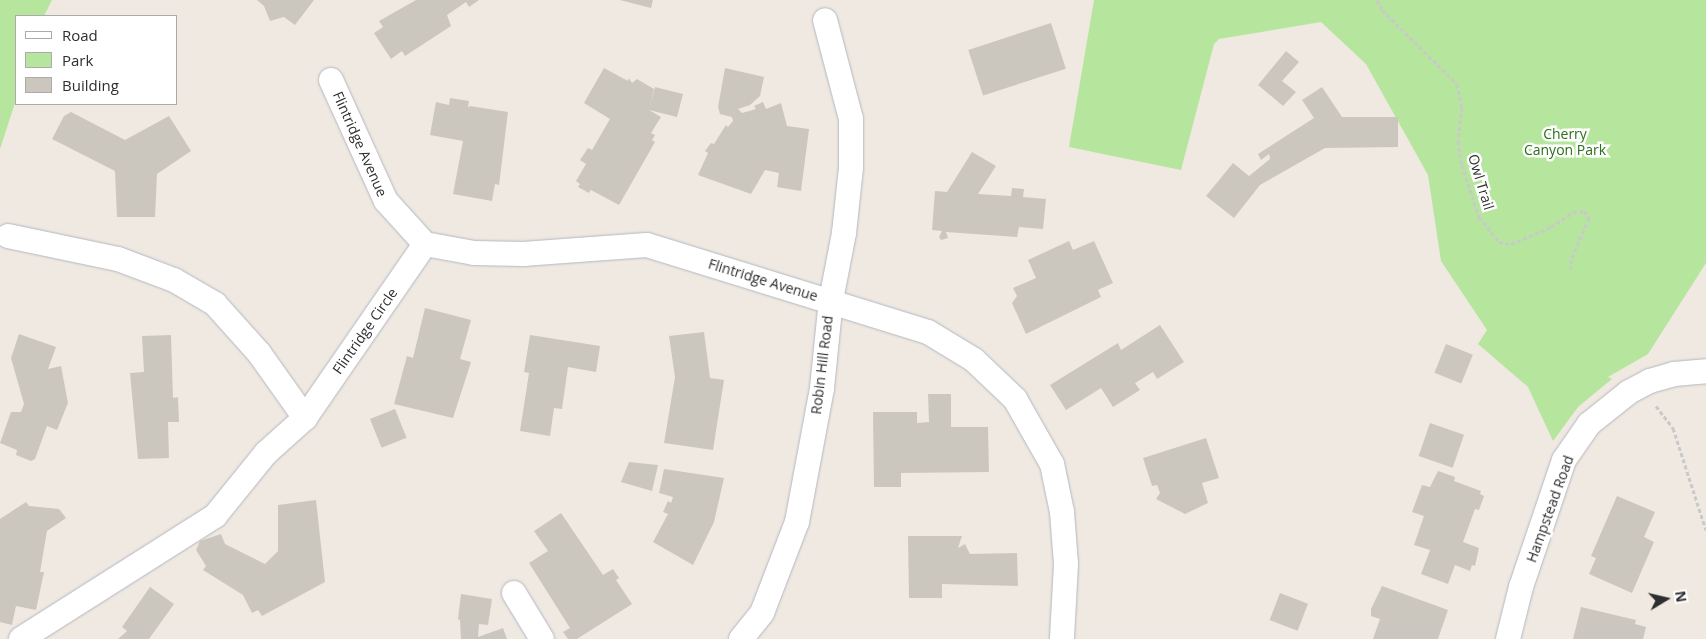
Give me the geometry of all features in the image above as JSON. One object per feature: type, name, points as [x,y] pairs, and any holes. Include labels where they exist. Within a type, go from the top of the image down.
[{"type":"street","name":"Robin Hill Road","points":[[741,639],[762,613],[797,522],[822,388],[830,300],[844,233],[852,168],[852,119],[825,20]]},
{"type":"street","name":"Flintridge Avenue","points":[[331,80],[386,202],[425,244],[474,253],[513,254],[647,245],[830,300],[928,332],[974,360],[1020,406],[1052,464],[1062,512],[1066,564],[1062,639]]},
{"type":"street","points":[[8,236],[118,259],[174,280],[215,304],[259,353],[305,418]]},
{"type":"street","name":"Flintridge Circle","points":[[22,639],[215,516],[266,453],[305,418],[425,244]]},
{"type":"street","name":"Hampstead Road","points":[[1508,639],[1522,587],[1564,460],[1589,424],[1629,392],[1650,381],[1674,374],[1706,371]]},
{"type":"street","points":[[514,593],[542,639]]},
{"type":"path","name":"Owl Trail","points":[[1377,0],[1382,10],[1457,84],[1462,107],[1458,141],[1462,165],[1479,217],[1499,242],[1511,244],[1551,227],[1573,212],[1584,212],[1589,218],[1570,260],[1571,269]]},
{"type":"path","points":[[1653,404],[1667,417],[1673,428],[1706,530]]},
{"type":"green space","points":[[0,0],[52,0],[44,15],[15,15],[15,103],[0,149]]},
{"type":"green space","name":"Cherry Canyon Park","points":[[1094,0],[1706,0],[1706,263],[1648,354],[1608,377],[1612,379],[1578,407],[1553,441],[1528,387],[1478,344],[1487,330],[1441,261],[1428,175],[1366,64],[1321,22],[1219,39],[1214,44],[1181,170],[1069,147]]},
{"type":"building","points":[[257,0],[314,0],[295,25],[284,17],[270,21],[264,6]]},
{"type":"building","points":[[416,0],[479,0],[469,7],[466,2],[447,15],[451,26],[405,56],[402,51],[391,59],[374,33],[383,27],[379,21]]},
{"type":"building","points":[[620,0],[653,0],[651,8]]},
{"type":"building","points":[[1051,23],[1066,69],[983,96],[968,50]]},
{"type":"building","points":[[1286,51],[1299,62],[1282,81],[1296,92],[1283,106],[1258,85]]},
{"type":"building","points":[[604,68],[628,81],[629,78],[632,83],[637,79],[654,89],[649,110],[661,117],[651,133],[655,135],[652,140],[655,142],[619,205],[591,190],[589,193],[578,187],[580,184],[576,181],[586,164],[580,160],[588,148],[592,150],[610,119],[584,103]]},
{"type":"building","points":[[725,68],[764,77],[760,96],[750,105],[738,109],[742,113],[756,109],[754,106],[763,102],[766,109],[781,103],[787,126],[809,129],[801,191],[777,187],[779,173],[765,170],[751,194],[698,175],[708,153],[705,151],[711,143],[714,144],[726,125],[728,127],[733,121],[732,117],[720,114],[718,107]]},
{"type":"building","points":[[655,87],[683,94],[677,117],[649,110]]},
{"type":"building","points":[[1322,87],[1342,117],[1398,117],[1398,147],[1325,148],[1260,185],[1234,218],[1206,196],[1233,163],[1249,176],[1270,159],[1269,154],[1261,160],[1258,154],[1314,118],[1302,100]]},
{"type":"building","points":[[450,98],[469,101],[468,108],[470,106],[508,112],[499,185],[495,184],[492,201],[453,194],[463,141],[430,135],[436,102],[449,105]]},
{"type":"building","points":[[71,112],[125,140],[169,116],[191,151],[157,174],[155,217],[117,217],[115,171],[52,139],[64,116]]},
{"type":"building","points":[[972,152],[996,166],[978,194],[1011,196],[1012,188],[1024,189],[1023,197],[1046,199],[1043,229],[1019,227],[1017,237],[946,232],[948,238],[941,240],[939,237],[942,231],[932,230],[935,191],[947,192]]},
{"type":"building","points":[[1069,241],[1073,250],[1094,241],[1113,283],[1098,290],[1101,297],[1026,334],[1012,303],[1017,296],[1013,288],[1036,278],[1028,260]]},
{"type":"building","points":[[425,308],[471,320],[460,359],[471,362],[453,418],[394,404],[407,356],[413,358]]},
{"type":"building","points":[[1160,325],[1184,362],[1157,379],[1153,372],[1135,383],[1140,390],[1113,407],[1101,388],[1066,410],[1050,385],[1118,343],[1121,350]]},
{"type":"building","points":[[704,332],[710,378],[724,380],[713,450],[664,443],[675,377],[669,336]]},
{"type":"building","points":[[19,334],[56,347],[48,369],[61,366],[68,403],[57,430],[47,426],[35,459],[31,461],[16,455],[17,450],[0,443],[11,412],[21,412],[24,404],[11,358]]},
{"type":"building","points":[[171,335],[173,398],[178,397],[179,422],[168,422],[169,458],[138,459],[130,373],[144,372],[142,336]]},
{"type":"building","points":[[530,335],[600,346],[596,372],[568,367],[562,409],[554,408],[550,436],[520,431],[529,373],[524,372]]},
{"type":"building","points":[[1446,344],[1473,355],[1461,384],[1434,373]]},
{"type":"building","points":[[928,394],[951,394],[951,427],[988,427],[989,472],[901,473],[901,487],[874,487],[873,412],[917,412],[917,423],[929,422]]},
{"type":"building","points":[[395,409],[407,438],[382,448],[370,419]]},
{"type":"building","points":[[1430,423],[1464,435],[1453,468],[1419,456]]},
{"type":"building","points":[[1206,438],[1219,478],[1202,483],[1208,503],[1185,514],[1156,499],[1160,493],[1157,485],[1152,486],[1143,458]]},
{"type":"building","points":[[629,462],[658,465],[652,491],[621,482]]},
{"type":"building","points":[[664,469],[724,478],[714,522],[693,565],[653,542],[668,514],[663,512],[668,501],[671,503],[673,497],[659,493]]},
{"type":"building","points":[[1438,471],[1455,477],[1454,481],[1481,491],[1480,494],[1484,496],[1479,510],[1475,509],[1463,542],[1479,548],[1475,566],[1472,565],[1470,571],[1455,565],[1448,584],[1421,574],[1430,550],[1414,545],[1424,516],[1412,512],[1422,485],[1430,487]]},
{"type":"building","points":[[1617,496],[1655,512],[1644,537],[1654,542],[1632,593],[1589,574],[1596,558],[1591,556]]},
{"type":"building","points":[[316,500],[325,582],[262,616],[258,610],[252,613],[243,595],[203,570],[206,566],[196,550],[200,541],[221,534],[225,544],[265,564],[278,551],[278,505]]},
{"type":"building","points":[[26,502],[29,506],[59,509],[66,518],[47,531],[40,572],[44,572],[36,610],[16,606],[12,625],[0,622],[0,519]]},
{"type":"building","points":[[561,513],[603,575],[613,569],[619,578],[616,580],[632,604],[577,639],[568,639],[563,632],[570,628],[529,563],[548,551],[534,531]]},
{"type":"building","points":[[908,536],[962,536],[958,548],[965,544],[970,554],[1017,553],[1018,586],[942,584],[942,598],[909,598]]},
{"type":"building","points":[[1382,586],[1448,610],[1438,639],[1373,639],[1380,619],[1371,616],[1371,609]]},
{"type":"building","points":[[150,587],[174,604],[149,639],[118,639],[127,631],[122,627]]},
{"type":"building","points":[[1280,593],[1308,604],[1298,631],[1270,620]]},
{"type":"building","points":[[461,594],[492,599],[488,625],[479,624],[478,637],[503,628],[507,639],[461,639],[460,620],[458,619]]},
{"type":"building","points":[[1581,607],[1636,620],[1635,624],[1646,627],[1643,639],[1573,639]]}]
